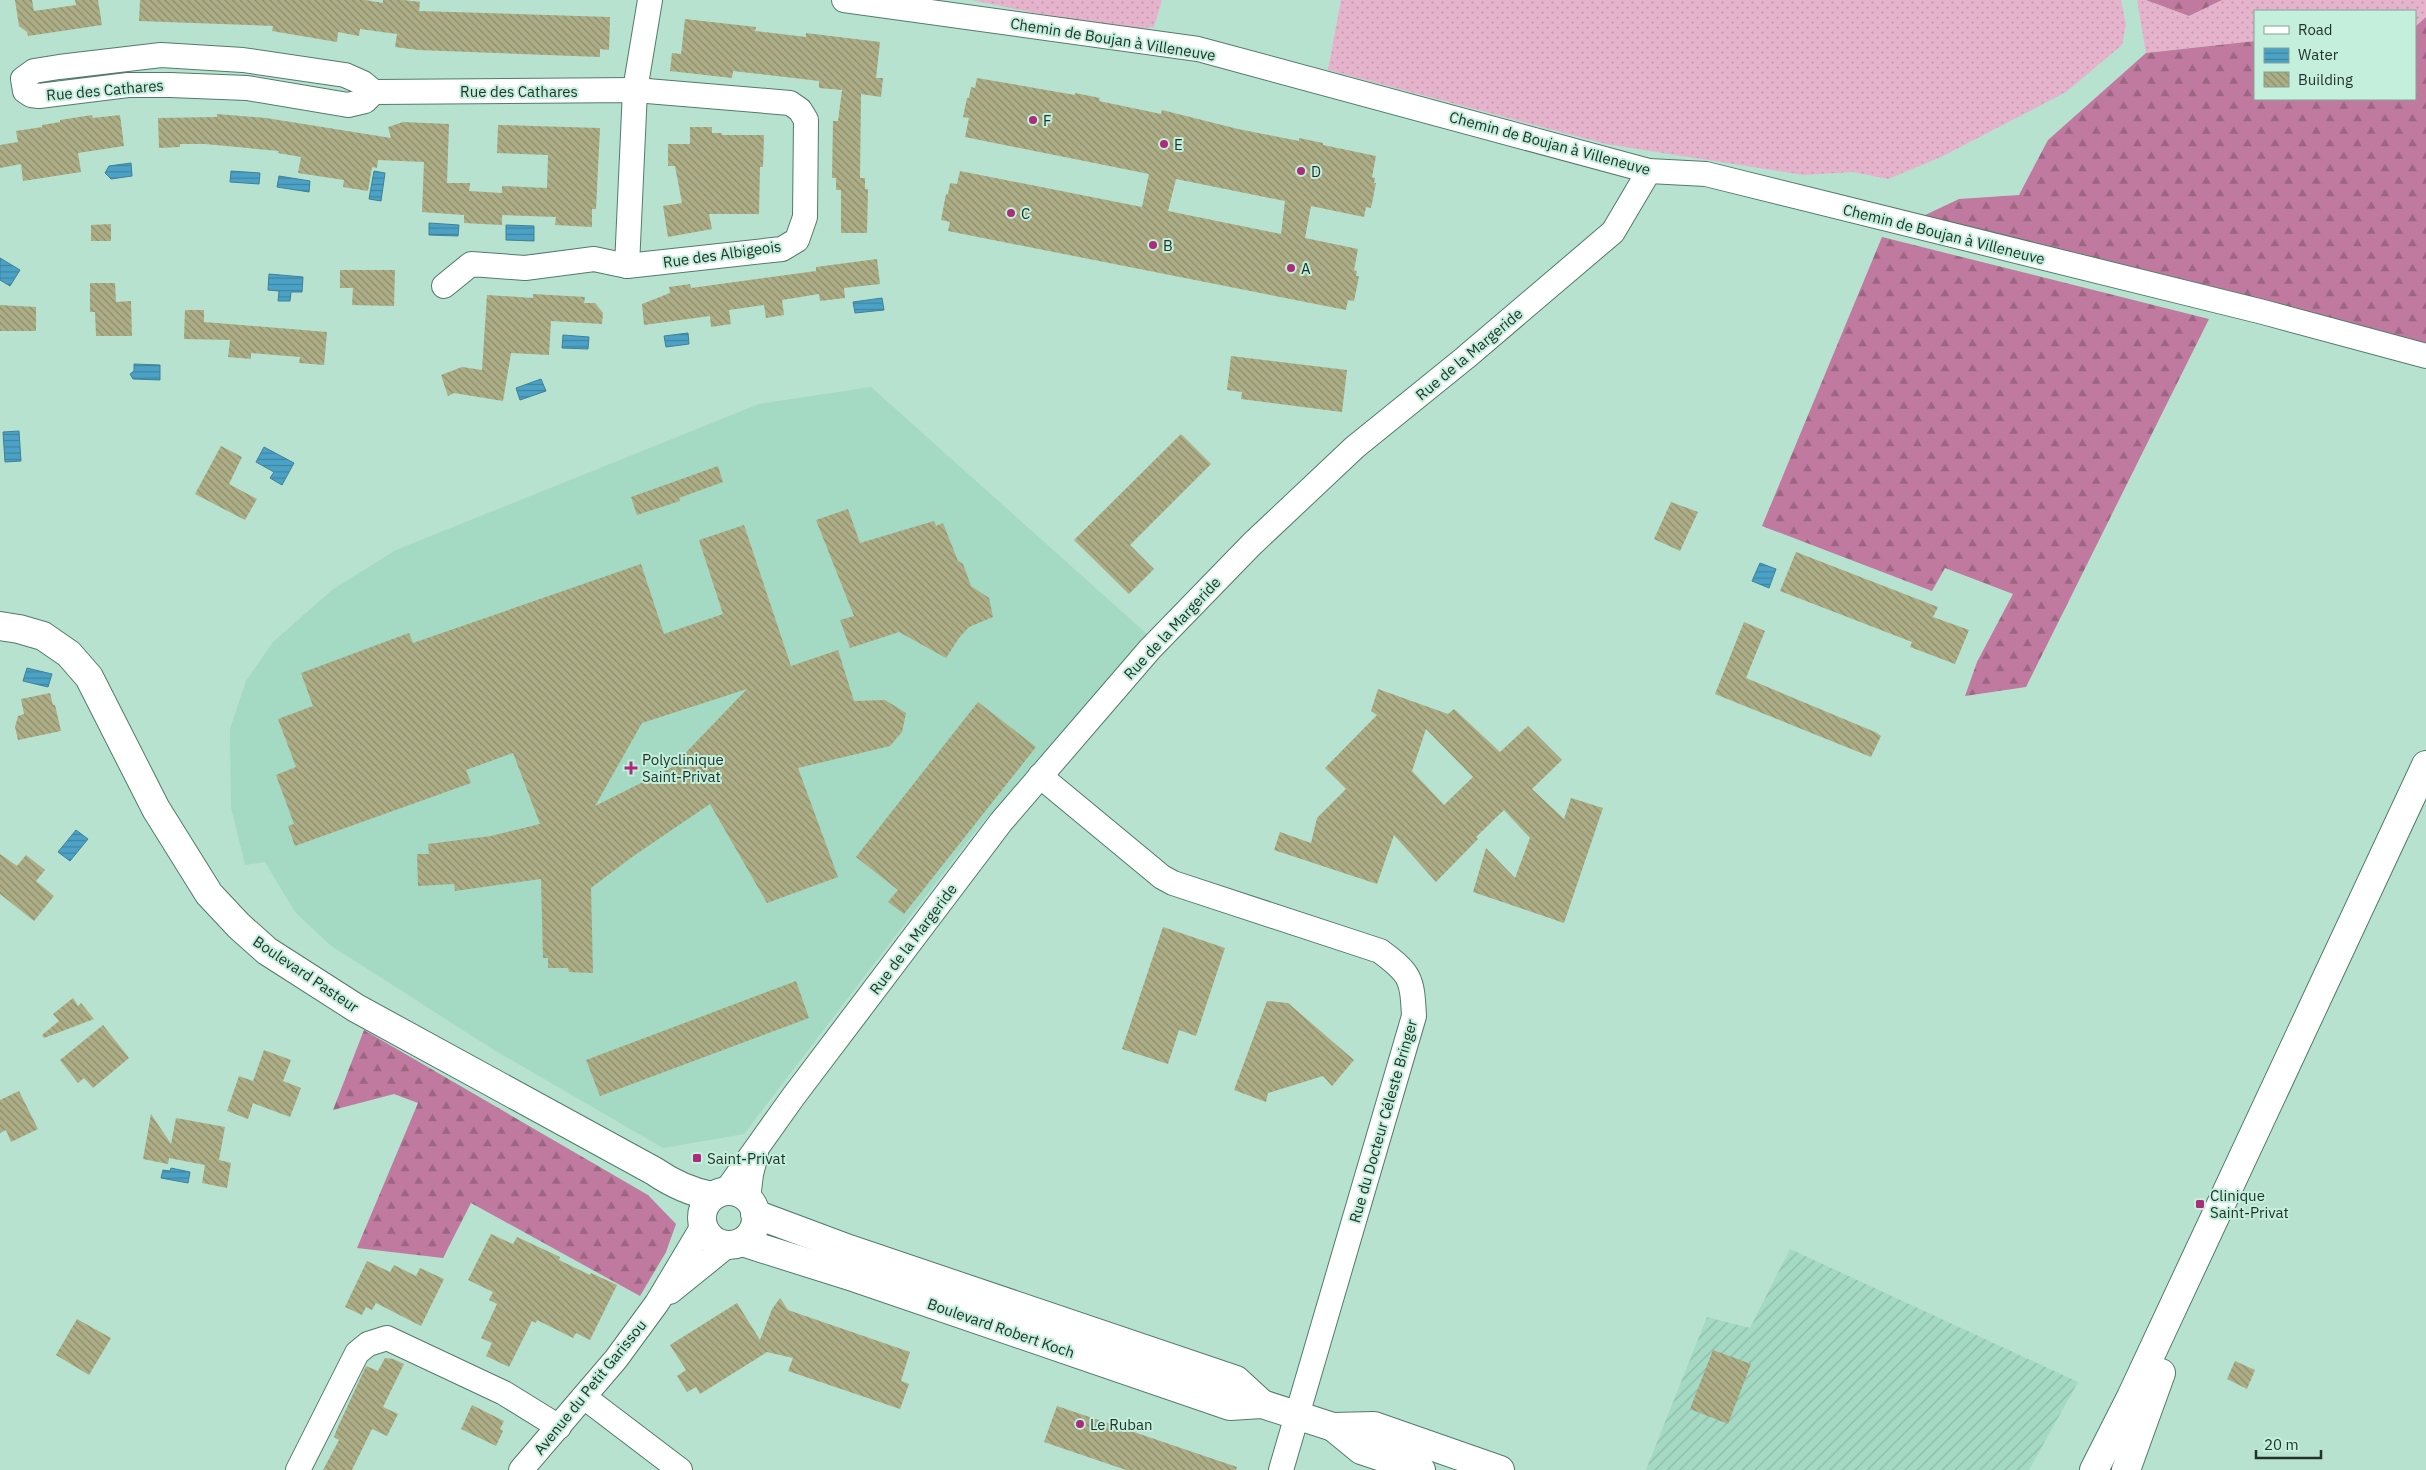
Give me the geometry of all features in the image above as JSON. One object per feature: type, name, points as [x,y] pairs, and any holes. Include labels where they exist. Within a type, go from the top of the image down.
[{"type":"street","points":[[627,266],[635,90],[650,0]]},
{"type":"street","name":"Chemin de Boujan à Villeneuve","points":[[844,0],[1198,49],[1649,171],[1706,174],[2263,312],[2426,356]]},
{"type":"street","name":"Rue des Cathares","points":[[374,92],[365,101],[348,105],[247,88],[170,84],[128,85],[31,96],[25,90],[23,79],[34,71],[59,66],[161,55],[243,60],[345,75],[364,83],[374,92],[635,90]]},
{"type":"street","name":"Rue des Albigeois","points":[[444,286],[471,264],[525,268],[594,259],[627,266],[782,249],[797,240],[805,217],[806,120],[800,110],[790,102],[635,90]]},
{"type":"street","name":"Rue de la Margeride","points":[[724,1207],[751,1174],[758,1146],[1001,822],[1150,649],[1252,544],[1355,447],[1466,358],[1613,232],[1649,171]]},
{"type":"street","name":"Boulevard Pasteur","points":[[0,626],[20,629],[43,636],[69,654],[89,677],[156,808],[209,894],[239,926],[268,952],[356,1008],[654,1171],[672,1183],[724,1207]]},
{"type":"street","points":[[2094,1470],[2139,1379],[2426,765]]},
{"type":"street","name":"Rue du Docteur Céleste Bringer","points":[[1040,776],[1162,878],[1380,951],[1400,965],[1413,985],[1414,1016],[1281,1470]]},
{"type":"street","points":[[2126,1470],[2154,1388],[2426,806]]},
{"type":"street","points":[[724,1207],[753,1230],[735,1243]]},
{"type":"street","name":"Boulevard Robert Koch","points":[[1262,1404],[1236,1380],[724,1207],[712,1239],[735,1243],[856,1278],[1230,1406],[1262,1404],[1333,1427],[1374,1426],[1500,1470]]},
{"type":"street","name":"Avenue du Petit Garissou","points":[[521,1470],[584,1397],[657,1303],[724,1207]]},
{"type":"street","name":"Avenue du Petit Garissou","points":[[657,1303],[735,1243]]},
{"type":"street","points":[[298,1470],[357,1353],[368,1344],[387,1338],[504,1392],[559,1426]]},
{"type":"street","points":[[584,1397],[680,1470]]},
{"type":"street","name":"Boulevard Robert Koch","points":[[1333,1427],[1361,1450],[1421,1470]]},
{"type":"shaded area","points":[[972,0],[1162,0],[1154,27],[1119,30]]},
{"type":"shaded area","points":[[1341,0],[2121,0],[2126,25],[2122,45],[2066,92],[1941,157],[1888,179],[1853,172],[1804,175],[1606,144],[1328,70]]},
{"type":"shaded area","points":[[2137,0],[2146,0],[2189,16],[2222,0],[2426,0],[2426,17],[2416,26],[2416,10],[2254,10],[2254,41],[2146,53]]},
{"type":"shaded area","name":"Polyclinique Saint-Privat","points":[[871,387],[1148,635],[977,829],[744,1134],[663,1148],[494,1050],[330,945],[295,912],[265,862],[245,865],[231,807],[230,729],[246,681],[273,642],[332,590],[396,550],[759,404]]},
{"type":"shaded area","points":[[1790,1249],[2078,1382],[2029,1470],[1646,1470],[1707,1317],[1750,1328]]},
{"type":"green space","points":[[2146,0],[2222,0],[2189,16]]},
{"type":"green space","points":[[2426,17],[2426,346],[1923,216],[1959,199],[2019,195],[2048,140],[2146,53],[2254,41],[2254,100],[2416,100],[2416,26]]},
{"type":"green space","points":[[1882,237],[2209,319],[2026,687],[1965,696],[1977,662],[2013,594],[1945,568],[1932,591],[1762,526]]},
{"type":"green space","points":[[364,1030],[648,1195],[676,1224],[666,1252],[640,1296],[471,1203],[443,1258],[357,1248],[418,1103],[394,1094],[333,1110]]},
{"type":"water","points":[[131,163],[132,176],[111,179],[105,173],[109,166]]},
{"type":"water","points":[[231,171],[260,173],[259,184],[230,182]]},
{"type":"water","points":[[374,171],[385,173],[381,201],[369,199]]},
{"type":"water","points":[[279,176],[310,181],[309,192],[277,187]]},
{"type":"water","points":[[429,223],[459,225],[458,236],[429,235]]},
{"type":"water","points":[[506,225],[534,226],[534,241],[506,240]]},
{"type":"water","points":[[0,258],[20,270],[10,286],[0,280]]},
{"type":"water","points":[[269,274],[303,277],[302,292],[291,292],[290,301],[278,301],[279,291],[268,290]]},
{"type":"water","points":[[882,298],[884,310],[855,313],[853,302]]},
{"type":"water","points":[[688,333],[689,344],[666,347],[664,336]]},
{"type":"water","points":[[563,335],[589,337],[588,349],[562,348]]},
{"type":"water","points":[[134,364],[160,365],[160,380],[133,379],[130,374],[134,371]]},
{"type":"water","points":[[541,379],[546,391],[520,400],[516,388]]},
{"type":"water","points":[[19,431],[21,461],[5,462],[3,432]]},
{"type":"water","points":[[264,447],[294,463],[282,485],[270,478],[274,472],[256,462]]},
{"type":"water","points":[[1760,563],[1776,569],[1769,588],[1752,581]]},
{"type":"water","points":[[27,668],[52,674],[48,687],[23,681]]},
{"type":"water","points":[[76,830],[88,839],[70,861],[58,852]]},
{"type":"water","points":[[171,1168],[190,1172],[188,1183],[161,1178],[163,1170],[170,1171]]},
{"type":"building","points":[[15,0],[32,0],[34,11],[76,5],[75,0],[98,0],[102,25],[28,36],[27,32],[19,26]]},
{"type":"building","points":[[140,0],[365,0],[383,3],[383,0],[403,0],[420,2],[419,11],[610,17],[609,50],[600,49],[600,57],[418,50],[395,47],[397,34],[360,29],[359,36],[338,32],[337,42],[272,31],[273,26],[139,21]]},
{"type":"building","points":[[685,19],[756,27],[755,31],[806,37],[806,33],[880,42],[876,78],[883,78],[881,97],[861,94],[860,178],[865,178],[865,189],[868,189],[867,233],[841,233],[841,190],[836,190],[836,178],[832,178],[833,121],[838,121],[842,90],[819,88],[819,81],[733,71],[732,78],[670,71],[672,53],[681,54]]},
{"type":"building","points":[[977,78],[1075,95],[1075,93],[1100,98],[1099,101],[1161,114],[1162,110],[1238,129],[1299,141],[1299,138],[1376,156],[1372,177],[1375,178],[1374,183],[1376,183],[1371,208],[1366,207],[1364,217],[1311,206],[1305,238],[1358,249],[1354,270],[1357,271],[1356,276],[1359,276],[1354,301],[1348,300],[1346,310],[948,231],[950,222],[941,220],[946,194],[948,194],[950,183],[957,184],[960,171],[1142,207],[1149,174],[965,137],[969,118],[963,117],[971,87],[975,88]],"holes":[[[1176,179],[1285,201],[1281,234],[1168,211]]]},
{"type":"building","points":[[217,114],[266,118],[391,138],[388,127],[403,122],[449,124],[447,183],[470,183],[469,191],[502,193],[502,186],[547,188],[548,155],[497,153],[498,125],[600,128],[596,209],[592,209],[592,227],[555,225],[556,217],[502,215],[502,225],[464,223],[464,215],[422,212],[424,162],[378,160],[377,168],[372,167],[368,191],[343,187],[344,180],[298,173],[301,157],[278,153],[279,151],[205,144],[180,144],[180,147],[159,148],[158,118],[217,117]]},
{"type":"building","points":[[92,115],[93,118],[120,115],[124,146],[78,153],[81,172],[23,181],[21,164],[0,168],[0,145],[18,142],[16,131],[42,127],[42,125],[60,122],[60,120]]},
{"type":"building","points":[[690,127],[712,127],[712,133],[722,133],[722,135],[764,135],[763,167],[760,167],[759,214],[709,214],[712,229],[668,237],[663,206],[682,203],[675,166],[668,166],[668,144],[690,144]]},
{"type":"building","points":[[111,224],[111,241],[91,241],[91,225]]},
{"type":"building","points":[[877,259],[880,284],[844,288],[845,298],[820,301],[819,294],[782,300],[784,315],[766,318],[764,305],[729,310],[731,324],[711,327],[710,316],[644,325],[642,304],[670,293],[669,287],[690,284],[691,288],[816,271],[816,267]]},
{"type":"building","points":[[340,270],[395,270],[394,306],[352,305],[353,288],[340,288]]},
{"type":"building","points":[[90,283],[115,283],[116,302],[131,301],[132,336],[96,336],[95,312],[90,312]]},
{"type":"building","points":[[533,294],[585,297],[584,303],[595,303],[603,313],[602,324],[551,321],[549,355],[511,353],[503,401],[454,393],[448,396],[441,375],[462,367],[482,370],[487,295],[533,298]]},
{"type":"building","points":[[0,305],[36,307],[36,331],[0,331]]},
{"type":"building","points":[[185,310],[204,310],[204,322],[327,332],[324,365],[299,363],[300,357],[251,353],[251,359],[228,357],[230,340],[184,339]]},
{"type":"building","points":[[1231,356],[1347,370],[1342,412],[1241,399],[1242,392],[1227,390]]},
{"type":"building","points":[[1181,434],[1211,464],[1130,545],[1154,569],[1129,594],[1074,540]]},
{"type":"building","points":[[221,446],[242,457],[229,484],[257,499],[245,520],[195,494]]},
{"type":"building","points":[[718,466],[723,482],[679,498],[680,501],[637,515],[631,497]]},
{"type":"building","points":[[1671,502],[1698,512],[1680,551],[1654,539]]},
{"type":"building","points":[[848,509],[860,543],[934,521],[936,526],[943,523],[958,561],[963,564],[971,586],[989,598],[993,617],[969,627],[946,658],[899,632],[850,648],[840,620],[854,616],[816,520]]},
{"type":"building","points":[[744,525],[791,666],[838,650],[854,701],[885,700],[906,713],[902,732],[890,746],[798,768],[838,877],[767,903],[710,804],[632,857],[591,888],[593,973],[569,972],[568,968],[548,968],[548,958],[543,958],[541,879],[455,891],[454,884],[418,886],[417,854],[429,854],[428,844],[491,836],[540,824],[513,753],[466,770],[471,783],[295,846],[288,826],[294,824],[276,775],[296,767],[278,719],[313,706],[301,673],[409,633],[413,643],[641,564],[664,634],[723,614],[699,540]],"holes":[[[747,689],[671,768],[595,806],[642,723]]]},
{"type":"building","points":[[1796,552],[1938,607],[1933,617],[1969,630],[1955,664],[1910,647],[1912,642],[1780,591]]},
{"type":"building","points":[[1744,622],[1765,631],[1746,678],[1875,732],[1881,736],[1871,757],[1715,694]]},
{"type":"building","points":[[1378,689],[1448,714],[1454,709],[1500,752],[1528,726],[1562,760],[1532,789],[1564,819],[1571,798],[1603,808],[1564,923],[1473,892],[1486,848],[1515,878],[1530,838],[1504,810],[1476,837],[1478,839],[1436,882],[1394,835],[1377,884],[1274,850],[1280,832],[1311,843],[1317,818],[1346,789],[1325,768],[1377,715],[1371,711]],"holes":[[[1426,729],[1473,777],[1444,805],[1412,771]]]},
{"type":"building","points":[[50,693],[61,731],[18,740],[15,727],[18,716],[24,714],[21,699]]},
{"type":"building","points":[[978,702],[1036,747],[904,914],[888,902],[898,890],[856,857]]},
{"type":"building","points":[[0,854],[17,866],[26,855],[45,870],[36,881],[54,896],[34,921],[0,894]]},
{"type":"building","points":[[1163,927],[1225,948],[1196,1036],[1179,1030],[1168,1064],[1122,1049]]},
{"type":"building","points":[[796,981],[809,1018],[600,1096],[586,1060]]},
{"type":"building","points":[[73,998],[78,1006],[81,1003],[94,1019],[44,1038],[42,1035],[59,1021],[53,1014]]},
{"type":"building","points":[[1267,1001],[1288,1003],[1354,1060],[1332,1086],[1323,1076],[1268,1093],[1266,1102],[1234,1090]]},
{"type":"building","points":[[103,1025],[129,1058],[93,1088],[84,1078],[78,1083],[60,1060]]},
{"type":"building","points":[[264,1050],[291,1060],[283,1081],[301,1088],[290,1117],[253,1103],[248,1119],[227,1111],[239,1076],[253,1081]]},
{"type":"building","points":[[19,1091],[38,1129],[11,1142],[6,1130],[0,1133],[0,1100]]},
{"type":"building","points":[[151,1114],[171,1144],[176,1118],[225,1127],[219,1160],[231,1163],[227,1188],[202,1183],[205,1165],[169,1158],[168,1164],[143,1159]]},
{"type":"building","points":[[491,1234],[513,1244],[517,1237],[560,1257],[559,1260],[590,1275],[591,1273],[617,1285],[590,1340],[576,1333],[573,1338],[537,1320],[536,1323],[532,1321],[509,1367],[486,1356],[492,1343],[481,1338],[497,1304],[489,1300],[493,1292],[468,1280]]},
{"type":"building","points":[[367,1261],[390,1272],[394,1265],[416,1276],[420,1268],[444,1279],[421,1326],[376,1303],[372,1310],[366,1307],[362,1315],[345,1307]]},
{"type":"building","points":[[780,1298],[788,1310],[910,1352],[901,1381],[909,1384],[900,1409],[788,1371],[793,1358],[767,1352],[700,1394],[696,1387],[687,1392],[677,1376],[686,1370],[670,1345],[737,1303],[760,1340],[772,1309]]},
{"type":"building","points":[[77,1319],[111,1338],[89,1375],[56,1355]]},
{"type":"building","points":[[1713,1350],[1751,1364],[1728,1424],[1690,1409]]},
{"type":"building","points":[[385,1358],[404,1364],[383,1407],[398,1414],[387,1436],[372,1429],[352,1470],[323,1470],[339,1440],[334,1437],[366,1366],[378,1371]]},
{"type":"building","points":[[2235,1361],[2255,1370],[2247,1389],[2227,1379]]},
{"type":"building","points":[[472,1405],[504,1421],[500,1429],[503,1431],[496,1446],[461,1429]]},
{"type":"building","name":"Le Ruban","points":[[1057,1406],[1237,1467],[1236,1470],[1126,1470],[1044,1442]]},
{"type":"place","name":"F","points":[[1033,120]]},
{"type":"place","name":"E","points":[[1164,144]]},
{"type":"place","name":"D","points":[[1301,171]]},
{"type":"place","name":"C","points":[[1011,213]]},
{"type":"place","name":"B","points":[[1153,245]]},
{"type":"place","name":"A","points":[[1291,268]]},
{"type":"place","name":"Polyclinique Saint-Privat","points":[[631,768]]},
{"type":"place","name":"Saint-Privat","points":[[697,1158]]},
{"type":"place","name":"Clinique Saint-Privat","points":[[2200,1204]]},
{"type":"place","name":"Le Ruban","points":[[1080,1424]]}]
